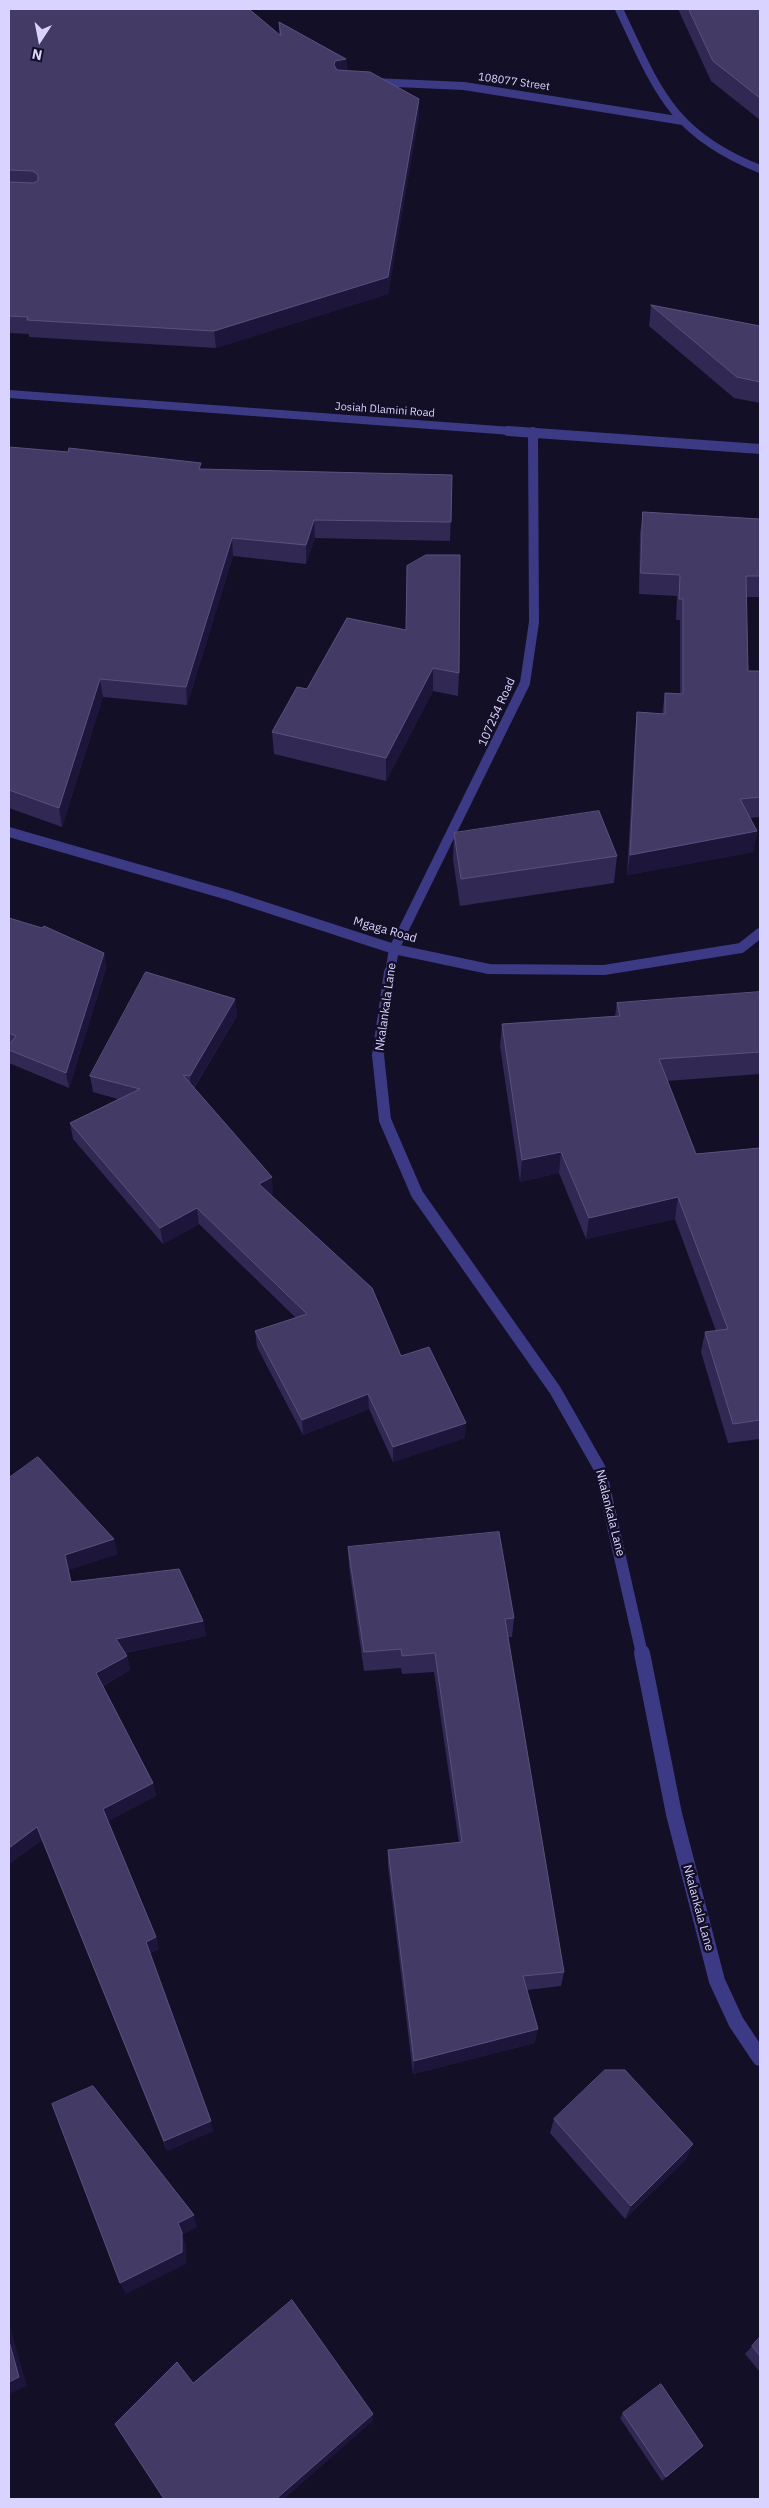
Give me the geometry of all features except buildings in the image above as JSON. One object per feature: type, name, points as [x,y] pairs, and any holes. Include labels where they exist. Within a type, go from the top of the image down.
[{"type":"street","points":[[619,9],[659,93],[683,121],[704,140],[760,169]]},
{"type":"street","name":"108077 Street","points":[[369,82],[464,86],[683,121]]},
{"type":"street","name":"Josiah Dlamini Road","points":[[9,394],[760,449]]},
{"type":"street","name":"107254 Road","points":[[394,949],[525,683],[534,622],[533,432]]},
{"type":"street","name":"Mgaga Road","points":[[9,832],[228,895],[394,949],[489,969],[604,970],[741,948],[760,933]]},
{"type":"street","name":"Nkalankala Lane","points":[[394,949],[378,1055],[385,1120],[417,1194],[555,1390],[600,1470],[628,1589],[674,1814],[717,1981],[736,2022],[760,2058]]}]
